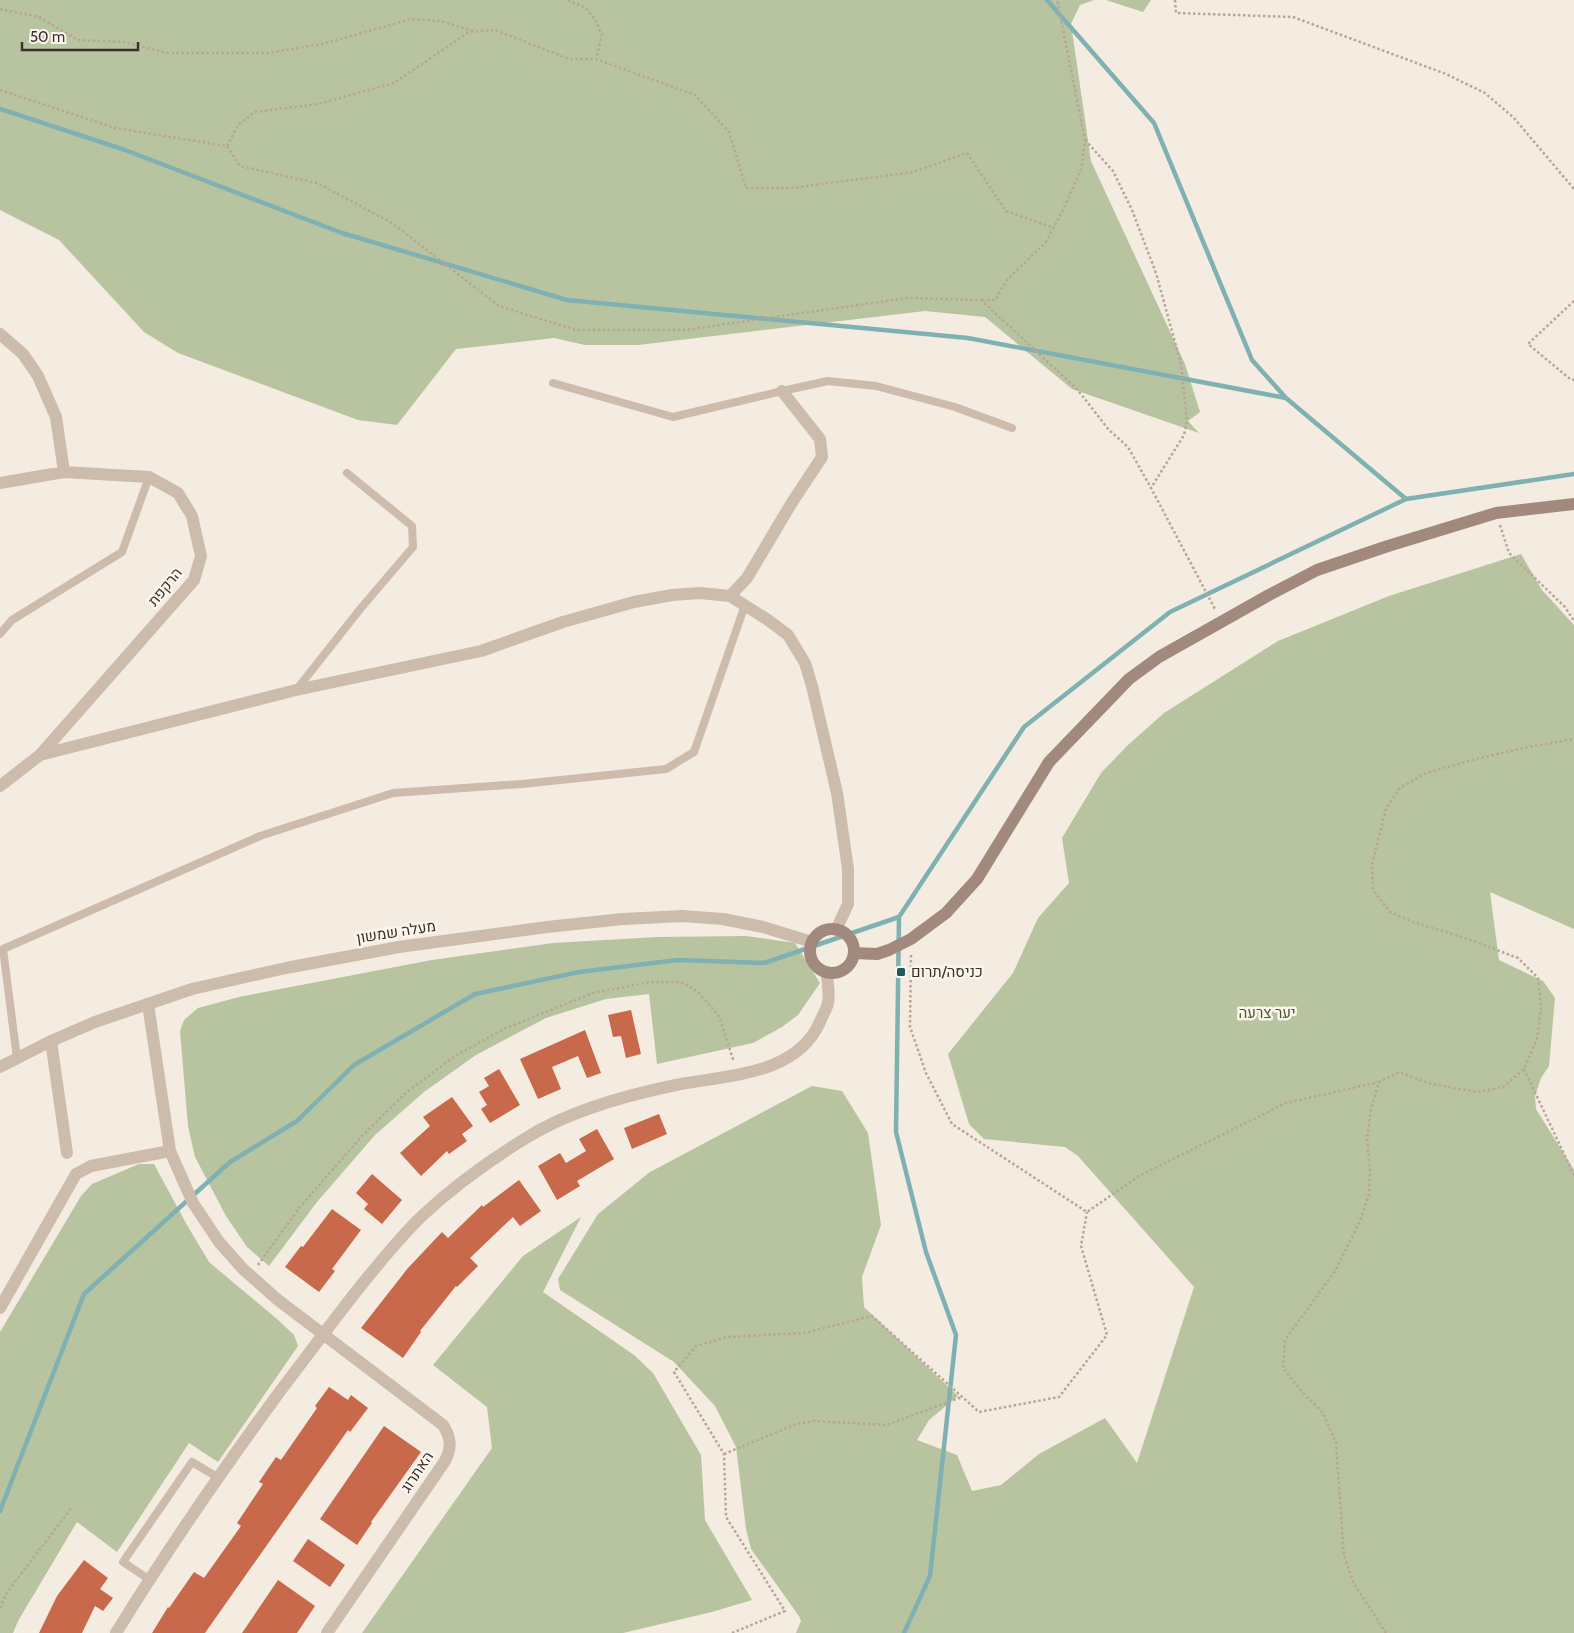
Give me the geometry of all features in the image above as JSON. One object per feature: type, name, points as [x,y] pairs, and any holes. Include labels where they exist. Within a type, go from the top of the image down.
[{"type":"main road","points":[[854,953],[877,954],[911,939],[946,913],[977,879],[1049,762],[1129,679],[1159,657],[1318,570],[1388,546],[1496,513],[1574,504]]},
{"type":"main road","points":[[836,930],[846,934],[852,943],[854,953],[849,965],[844,969],[839,972],[826,972],[821,970],[812,960],[812,942],[822,932],[836,930]]},
{"type":"street","points":[[0,334],[23,354],[38,376],[56,417],[64,472]]},
{"type":"street","points":[[730,596],[748,578],[791,504],[822,457],[820,439],[782,391]]},
{"type":"street","name":"הרקפת","points":[[0,483],[64,472],[149,477],[178,493],[192,516],[201,556],[194,580],[40,755]]},
{"type":"street","points":[[0,786],[40,755],[296,690],[481,651],[564,622],[634,602],[672,595],[700,593],[730,596],[788,635],[805,663],[837,792],[848,869],[848,904],[836,930]]},
{"type":"street","name":"מעלה שמשון","points":[[0,1067],[51,1041],[95,1022],[192,989],[399,947],[546,927],[623,919],[682,916],[723,918],[763,927],[812,942]]},
{"type":"street","points":[[116,1633],[252,1430],[323,1334],[388,1252],[422,1216],[456,1186],[529,1136],[562,1120],[607,1103],[676,1085],[738,1076],[779,1063],[803,1047],[817,1028],[828,1002],[826,972]]},
{"type":"street","points":[[148,1004],[170,1151],[194,1203],[219,1242],[250,1275],[278,1300],[323,1334]]},
{"type":"street","points":[[51,1041],[67,1153]]},
{"type":"street","points":[[0,1308],[76,1174],[91,1166],[170,1151]]},
{"type":"street","name":"האתרוג","points":[[323,1334],[443,1425],[449,1435],[451,1446],[445,1461],[327,1633]]},
{"type":"lane","points":[[553,384],[673,418],[828,381],[876,386],[955,407],[1012,428]]},
{"type":"lane","points":[[296,690],[361,608],[413,547],[412,526],[347,473]]},
{"type":"lane","points":[[0,634],[12,620],[122,552],[149,477]]},
{"type":"lane","points":[[17,1058],[2,949],[260,836],[393,793],[522,784],[666,769],[694,752],[745,605]]},
{"type":"lane","points":[[150,1580],[123,1562],[192,1462],[219,1478]]},
{"type":"path","points":[[568,0],[586,8],[596,21],[602,34],[596,59]]},
{"type":"path","points":[[0,90],[115,128],[227,146],[240,166],[317,183],[392,223],[499,306],[576,330],[684,330],[907,298],[995,300],[1008,280],[1046,242],[1081,170],[1085,140],[1057,0]]},
{"type":"path","points":[[1175,0],[1176,13],[1293,17],[1446,74],[1485,93],[1514,118],[1574,189]]},
{"type":"path","points":[[0,9],[40,16],[78,40],[124,42],[167,53],[267,53],[323,44],[410,19],[440,21],[478,32]]},
{"type":"path","points":[[227,146],[238,125],[255,112],[318,104],[394,83],[468,32],[495,30],[569,59],[596,59],[695,96],[729,132],[746,188],[792,188],[912,172],[967,153],[1006,211],[1054,228]]},
{"type":"path","points":[[1085,140],[1113,171],[1132,210],[1156,273],[1182,364],[1187,421],[1184,435],[1151,488]]},
{"type":"path","points":[[981,300],[1077,389],[1109,430],[1128,447],[1222,621]]},
{"type":"path","points":[[1574,301],[1528,344],[1570,379],[1574,380]]},
{"type":"path","points":[[1496,513],[1509,553],[1565,607],[1574,621]]},
{"type":"path","points":[[732,1633],[785,1611],[726,1517],[724,1454],[674,1372],[696,1346],[727,1337],[804,1334],[872,1316],[979,1412],[1058,1397],[1106,1335],[1081,1246],[1087,1212],[1139,1176],[1286,1103],[1379,1082],[1400,1072],[1428,1082],[1477,1092],[1503,1087],[1524,1069],[1537,1039],[1541,1008],[1538,978],[1518,958],[1465,938],[1413,922],[1390,912],[1373,890],[1372,864],[1386,809],[1400,788],[1426,773],[1451,765],[1522,748],[1574,739]]},
{"type":"path","points":[[911,939],[910,1027],[926,1073],[952,1124],[1087,1212]]},
{"type":"path","points":[[250,1275],[300,1207],[362,1136],[408,1091],[455,1056],[504,1029],[546,1011],[593,993],[650,982],[681,982],[697,991],[719,1016],[738,1076]]},
{"type":"path","points":[[1524,1069],[1574,1175]]},
{"type":"path","points":[[1379,1082],[1371,1110],[1367,1138],[1370,1169],[1369,1194],[1360,1221],[1335,1271],[1285,1340],[1283,1368],[1302,1392],[1323,1413],[1336,1443],[1344,1556],[1354,1584],[1386,1633]]},
{"type":"path","points":[[724,1454],[796,1424],[814,1421],[886,1425],[962,1398]]},
{"type":"path","points":[[0,1608],[6,1594],[72,1507]]},
{"type":"green space","points":[[0,0],[1094,0],[1080,5],[1071,24],[1091,161],[1185,364],[1200,412],[1188,421],[1199,433],[1072,389],[985,317],[925,311],[638,345],[585,345],[554,338],[456,349],[397,425],[358,420],[178,353],[144,332],[59,240],[0,210]]},
{"type":"green space","points":[[1106,0],[1151,0],[1143,12]]},
{"type":"green space","name":"יער צרעה","points":[[1521,554],[1542,590],[1574,625],[1574,929],[1490,892],[1499,960],[1543,981],[1555,998],[1549,1066],[1541,1078],[1535,1096],[1536,1109],[1574,1170],[1574,1633],[796,1633],[801,1621],[799,1616],[751,1549],[746,1529],[736,1447],[715,1406],[674,1362],[560,1290],[558,1279],[598,1214],[650,1172],[812,1086],[842,1091],[868,1133],[881,1225],[862,1277],[864,1307],[958,1396],[929,1420],[917,1440],[957,1455],[972,1491],[1001,1485],[1039,1454],[1105,1418],[1137,1463],[1194,1287],[1078,1156],[1065,1147],[984,1139],[969,1124],[948,1054],[1013,973],[1038,918],[1069,883],[1062,838],[1101,773],[1128,745],[1164,713],[1278,641],[1389,596]]},
{"type":"green space","points":[[746,936],[795,943],[820,983],[798,1015],[782,1027],[753,1043],[657,1064],[649,994],[606,999],[546,1018],[476,1055],[424,1092],[375,1135],[317,1202],[269,1266],[247,1247],[226,1216],[195,1157],[188,1126],[180,1031],[184,1020],[198,1008],[239,997],[432,960],[553,943],[657,937]]},
{"type":"green space","points":[[139,1164],[154,1164],[209,1262],[294,1335],[298,1346],[218,1462],[189,1443],[117,1552],[77,1522],[18,1621],[13,1633],[0,1633],[0,1332],[81,1196],[92,1184]]},
{"type":"green space","points":[[581,1217],[543,1292],[634,1355],[653,1373],[701,1455],[705,1520],[752,1600],[712,1612],[623,1633],[362,1633],[492,1448],[487,1407],[433,1365],[523,1256]]},
{"type":"building","points":[[631,1010],[641,1054],[626,1058],[621,1036],[613,1037],[608,1015]]},
{"type":"building","points":[[585,1030],[601,1073],[587,1078],[578,1056],[552,1067],[561,1089],[538,1099],[520,1059]]},
{"type":"building","points":[[499,1069],[520,1105],[490,1123],[481,1109],[487,1105],[479,1092],[489,1086],[484,1078]]},
{"type":"building","points":[[452,1097],[473,1126],[462,1134],[467,1141],[449,1154],[447,1151],[421,1176],[400,1153],[430,1126],[423,1117]]},
{"type":"building","points":[[659,1114],[667,1134],[632,1149],[624,1128]]},
{"type":"building","points":[[597,1129],[614,1159],[577,1181],[580,1186],[557,1200],[538,1166],[560,1153],[566,1163],[586,1151],[579,1139]]},
{"type":"building","points":[[372,1174],[402,1200],[382,1224],[364,1209],[368,1204],[356,1193]]},
{"type":"building","points":[[519,1180],[541,1211],[520,1226],[513,1217],[470,1258],[478,1266],[456,1286],[420,1331],[403,1358],[361,1328],[408,1268],[442,1232],[448,1238],[482,1205],[483,1207]]},
{"type":"building","points":[[332,1209],[361,1230],[332,1269],[335,1271],[319,1292],[285,1267]]},
{"type":"building","points":[[329,1387],[348,1400],[351,1395],[368,1408],[350,1432],[348,1430],[205,1633],[152,1633],[168,1607],[194,1572],[204,1578],[241,1526],[237,1523],[263,1484],[259,1482],[276,1457],[281,1460],[317,1408],[315,1406]]},
{"type":"building","points":[[384,1426],[421,1452],[371,1522],[357,1545],[320,1519]]},
{"type":"building","points":[[308,1539],[345,1565],[330,1587],[293,1561]]},
{"type":"building","points":[[84,1560],[108,1578],[100,1589],[113,1598],[103,1611],[95,1606],[82,1633],[39,1633],[57,1596]]},
{"type":"building","points":[[278,1580],[315,1606],[297,1633],[242,1633]]},
{"type":"waterway","points":[[1047,0],[1154,123],[1252,360],[1286,398],[1406,499]]},
{"type":"waterway","points":[[0,109],[125,150],[342,233],[567,300],[968,338],[1286,398]]},
{"type":"waterway","points":[[0,1511],[84,1294],[230,1162],[297,1121],[354,1065],[475,994],[579,972],[678,960],[764,963],[899,917],[1024,727],[1170,612],[1406,499],[1574,474]]},
{"type":"waterway","points":[[899,917],[896,1132],[926,1252],[956,1335],[930,1576],[904,1633]]},
{"type":"place","name":"כניסה/תרום","points":[[901,972]]}]
